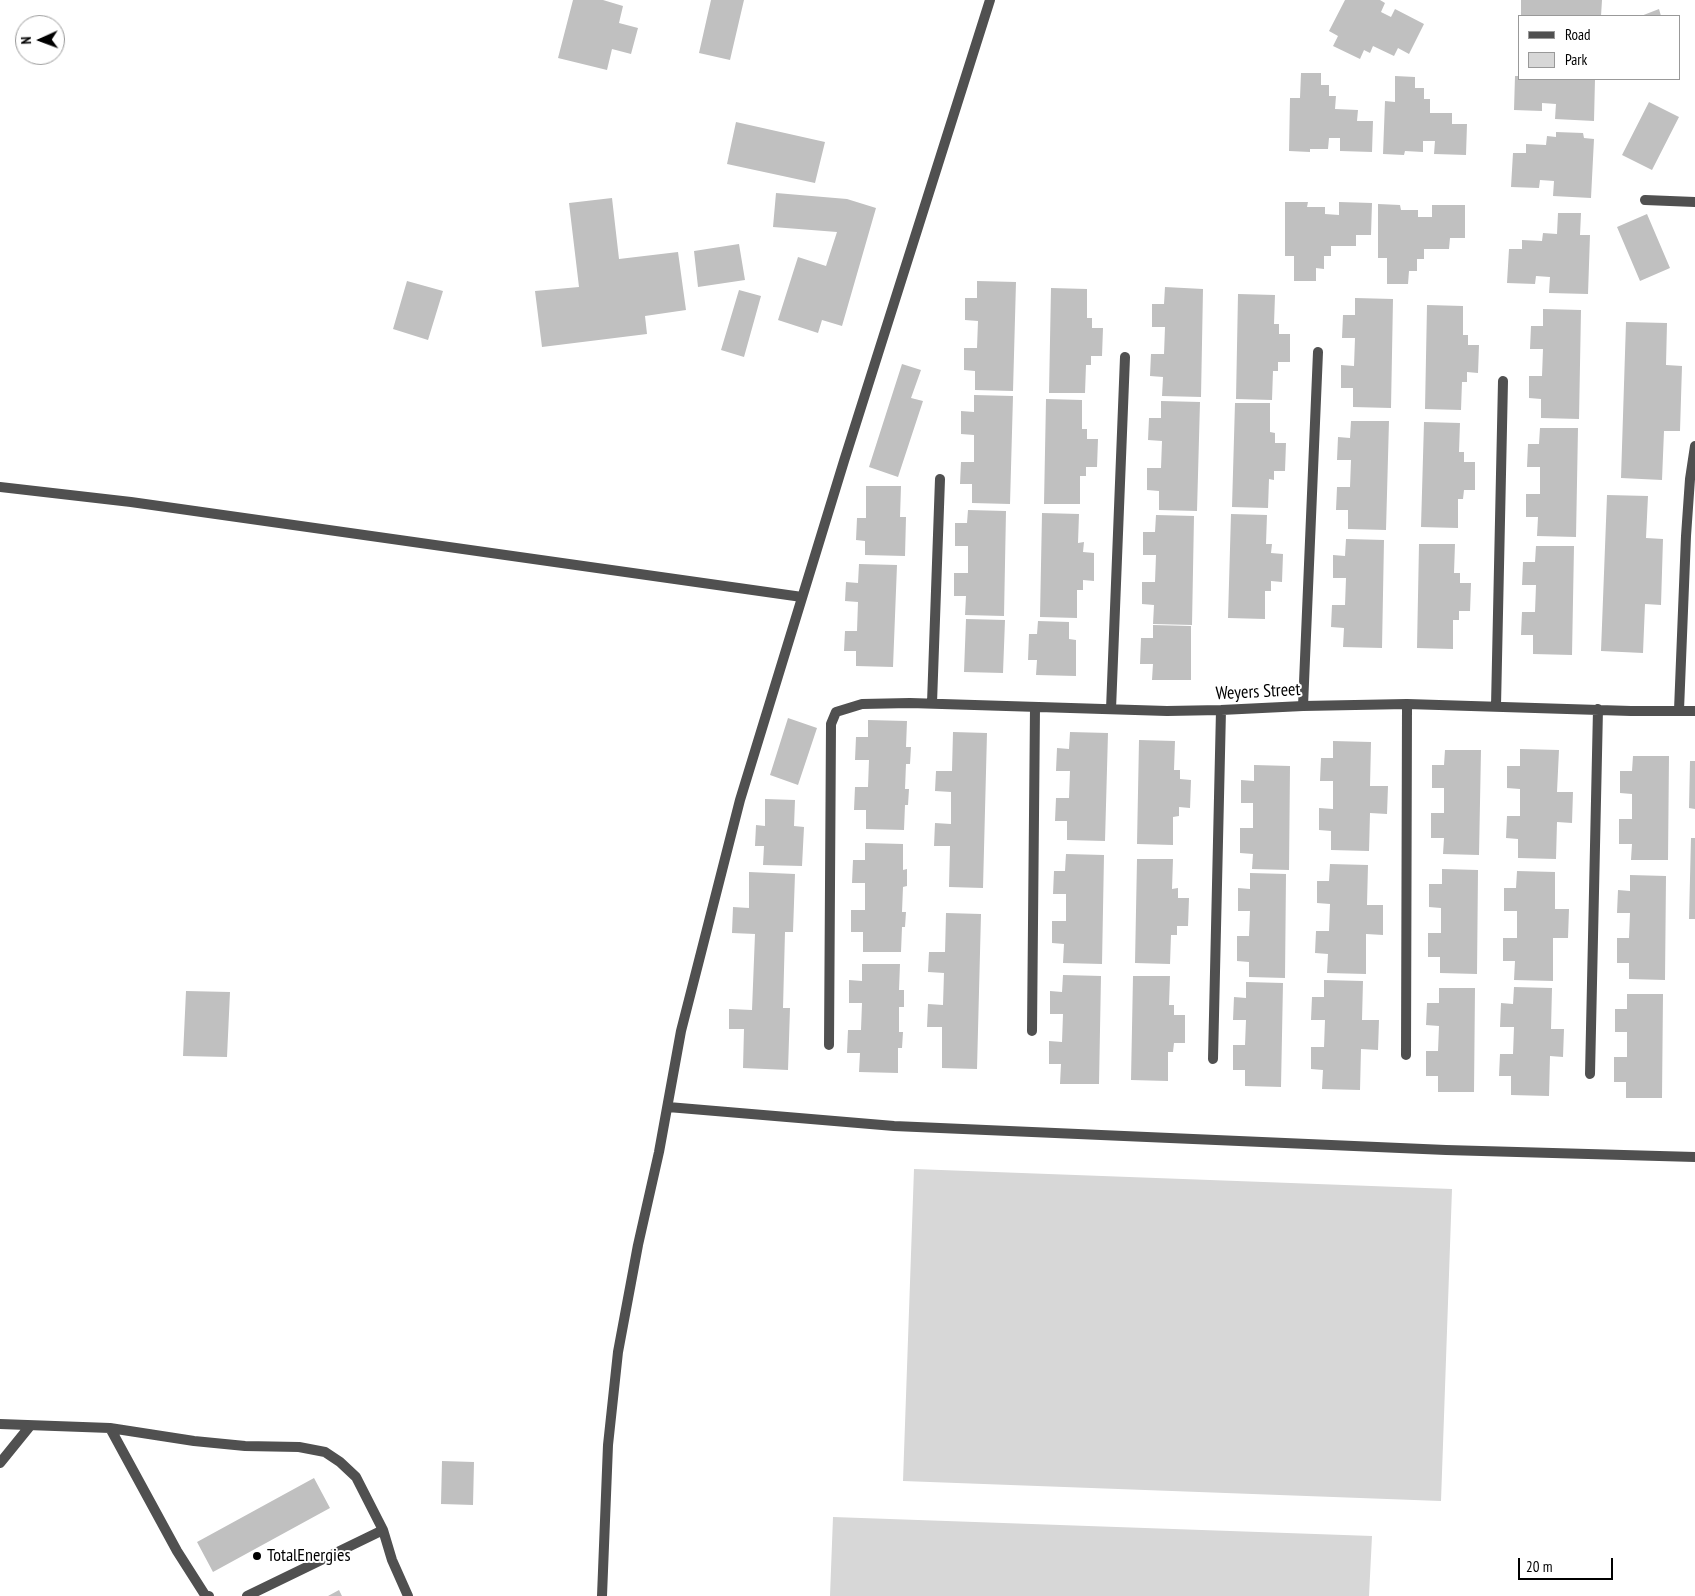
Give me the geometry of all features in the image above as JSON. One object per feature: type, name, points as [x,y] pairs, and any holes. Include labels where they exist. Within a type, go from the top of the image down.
[{"type":"street","points":[[602,1596],[608,1445],[618,1352],[638,1246],[668,1107],[681,1031],[740,800],[990,0]]},
{"type":"street","points":[[1645,200],[1695,202]]},
{"type":"street","points":[[1302,706],[1318,352]]},
{"type":"street","points":[[1111,708],[1125,357]]},
{"type":"street","points":[[1496,706],[1503,381]]},
{"type":"street","points":[[1679,710],[1686,536],[1690,479],[1695,446]]},
{"type":"street","points":[[932,703],[940,479]]},
{"type":"street","points":[[0,487],[131,502],[802,597]]},
{"type":"street","name":"Weyers Street","points":[[829,1045],[831,724],[836,712],[862,704],[932,703],[1167,711],[1407,704],[1632,711],[1695,710]]},
{"type":"street","points":[[1406,1055],[1407,704]]},
{"type":"street","points":[[1032,1031],[1035,707]]},
{"type":"street","points":[[1213,1059],[1221,710]]},
{"type":"street","points":[[1590,1074],[1598,710]]},
{"type":"street","points":[[668,1107],[894,1126],[1446,1150],[1695,1156]]},
{"type":"street","points":[[0,1424],[110,1428],[194,1441],[245,1446],[299,1448],[325,1452],[340,1462],[356,1477],[383,1530],[392,1560],[408,1596]]},
{"type":"street","points":[[0,1463],[30,1426]]},
{"type":"street","points":[[110,1428],[177,1551],[206,1596]]},
{"type":"street","points":[[247,1596],[383,1530]]},
{"type":"green space","points":[[914,1169],[1452,1189],[1441,1501],[903,1481]]},
{"type":"green space","points":[[833,1517],[1372,1536],[1369,1596],[830,1596]]},
{"type":"building","points":[[573,0],[603,0],[623,6],[619,23],[638,28],[631,54],[612,49],[607,70],[558,58]]},
{"type":"building","points":[[711,0],[744,0],[730,60],[699,53]]},
{"type":"building","points":[[1345,0],[1380,0],[1385,3],[1381,12],[1391,17],[1395,9],[1424,24],[1409,54],[1398,48],[1394,56],[1373,46],[1370,53],[1364,50],[1360,59],[1333,46],[1338,36],[1329,31]]},
{"type":"building","points":[[1521,0],[1602,0],[1601,15],[1521,15]]},
{"type":"building","points":[[1659,9],[1661,15],[1644,15]]},
{"type":"building","points":[[1301,73],[1321,73],[1321,85],[1329,85],[1329,96],[1336,96],[1335,109],[1358,110],[1357,121],[1373,121],[1372,152],[1340,151],[1340,138],[1329,138],[1328,149],[1310,149],[1310,152],[1289,151],[1290,98],[1300,98]]},
{"type":"building","points":[[1395,76],[1415,77],[1415,88],[1424,88],[1424,99],[1430,99],[1430,113],[1452,113],[1452,124],[1467,124],[1466,155],[1434,154],[1435,141],[1423,141],[1423,152],[1405,151],[1404,155],[1383,154],[1385,101],[1395,102]]},
{"type":"building","points":[[1515,76],[1518,76],[1518,80],[1595,80],[1594,121],[1555,119],[1556,104],[1542,103],[1542,111],[1514,110]]},
{"type":"building","points":[[1649,102],[1679,117],[1652,170],[1622,155]]},
{"type":"building","points":[[736,122],[825,142],[815,183],[727,164]]},
{"type":"building","points":[[1556,132],[1583,133],[1584,138],[1594,139],[1591,198],[1553,196],[1554,181],[1540,180],[1539,188],[1511,187],[1513,153],[1526,153],[1526,144],[1546,145],[1547,136],[1556,137]]},
{"type":"building","points":[[776,193],[847,199],[876,208],[842,326],[822,320],[818,333],[778,320],[798,257],[826,266],[837,232],[773,227]]},
{"type":"building","points":[[612,198],[619,259],[678,252],[686,310],[645,316],[647,334],[542,347],[535,291],[579,287],[569,203]]},
{"type":"building","points":[[1285,202],[1308,202],[1307,207],[1325,207],[1325,214],[1339,215],[1339,202],[1372,203],[1371,235],[1356,235],[1356,246],[1331,246],[1331,256],[1324,256],[1324,269],[1316,268],[1316,281],[1294,281],[1294,256],[1285,256]]},
{"type":"building","points":[[1378,204],[1400,205],[1401,210],[1418,210],[1418,217],[1432,217],[1432,205],[1465,205],[1465,238],[1450,238],[1449,249],[1424,249],[1424,259],[1417,259],[1417,271],[1409,271],[1408,284],[1387,284],[1387,258],[1378,258]]},
{"type":"building","points":[[1558,213],[1581,213],[1580,235],[1590,235],[1588,294],[1549,293],[1550,277],[1536,276],[1535,284],[1507,283],[1509,249],[1522,249],[1522,240],[1542,241],[1543,233],[1557,234]]},
{"type":"building","points":[[1647,214],[1670,268],[1640,281],[1617,227]]},
{"type":"building","points":[[739,244],[745,280],[698,287],[694,251]]},
{"type":"building","points":[[407,281],[443,291],[428,340],[393,329]]},
{"type":"building","points":[[977,281],[1016,282],[1013,391],[975,390],[975,371],[964,370],[964,348],[977,348],[978,321],[965,320],[965,298],[977,298]]},
{"type":"building","points":[[1165,287],[1203,289],[1201,397],[1162,396],[1163,377],[1150,376],[1151,354],[1164,354],[1165,327],[1152,327],[1152,304],[1164,304]]},
{"type":"building","points":[[1051,288],[1087,289],[1087,318],[1092,318],[1092,328],[1103,328],[1102,356],[1091,356],[1091,365],[1086,365],[1085,393],[1049,393]]},
{"type":"building","points":[[739,290],[761,296],[744,357],[721,350]]},
{"type":"building","points":[[1238,294],[1275,295],[1274,324],[1279,324],[1279,334],[1290,334],[1290,362],[1278,362],[1278,371],[1273,371],[1272,400],[1236,399]]},
{"type":"building","points":[[1355,298],[1393,299],[1391,408],[1353,407],[1353,388],[1341,388],[1341,365],[1354,366],[1355,338],[1342,338],[1343,315],[1355,315]]},
{"type":"building","points":[[1427,305],[1463,306],[1463,335],[1468,335],[1468,345],[1479,345],[1478,373],[1467,372],[1467,382],[1462,382],[1461,410],[1425,409]]},
{"type":"building","points":[[1543,309],[1581,310],[1579,419],[1541,418],[1541,399],[1529,398],[1529,376],[1542,376],[1543,349],[1530,349],[1531,326],[1543,326]]},
{"type":"building","points":[[1626,322],[1667,323],[1666,365],[1682,366],[1680,431],[1664,431],[1662,480],[1621,478]]},
{"type":"building","points":[[902,364],[921,370],[911,398],[923,401],[898,477],[869,467]]},
{"type":"building","points":[[974,395],[1013,396],[1010,504],[972,503],[972,484],[960,484],[961,462],[974,462],[974,435],[961,434],[961,411],[974,412]]},
{"type":"building","points":[[1046,399],[1082,400],[1082,429],[1087,429],[1087,439],[1098,439],[1097,467],[1086,467],[1086,476],[1080,476],[1080,504],[1044,504]]},
{"type":"building","points":[[1161,401],[1200,402],[1197,511],[1159,510],[1159,491],[1147,490],[1147,468],[1161,468],[1162,441],[1148,440],[1149,418],[1161,418]]},
{"type":"building","points":[[1235,403],[1270,403],[1270,432],[1275,433],[1275,443],[1286,443],[1285,471],[1274,471],[1274,480],[1269,479],[1268,508],[1232,507]]},
{"type":"building","points":[[1351,421],[1389,421],[1386,530],[1348,529],[1348,510],[1336,510],[1337,487],[1350,487],[1351,460],[1337,460],[1338,437],[1350,438]]},
{"type":"building","points":[[1424,422],[1460,423],[1459,452],[1464,452],[1464,462],[1475,462],[1475,490],[1464,490],[1463,499],[1458,499],[1458,528],[1421,527]]},
{"type":"building","points":[[1540,428],[1578,428],[1576,537],[1537,536],[1538,517],[1526,517],[1526,494],[1540,494],[1540,467],[1527,467],[1528,444],[1539,444]]},
{"type":"building","points":[[866,486],[901,486],[900,517],[906,517],[905,556],[865,555],[865,541],[856,540],[857,518],[866,518]]},
{"type":"building","points":[[1607,495],[1648,496],[1646,538],[1663,539],[1661,605],[1645,604],[1643,653],[1601,651]]},
{"type":"building","points":[[968,510],[1006,511],[1004,616],[965,615],[966,596],[954,596],[954,573],[968,573],[968,546],[955,546],[955,523],[967,523]]},
{"type":"building","points":[[1042,513],[1079,514],[1078,543],[1084,542],[1083,552],[1094,553],[1094,581],[1083,580],[1083,590],[1077,590],[1077,618],[1040,617]]},
{"type":"building","points":[[1231,514],[1267,515],[1266,544],[1272,544],[1271,553],[1283,554],[1282,582],[1271,581],[1271,591],[1265,591],[1265,619],[1228,618]]},
{"type":"building","points":[[1156,515],[1194,516],[1192,625],[1153,624],[1154,605],[1142,604],[1142,582],[1155,582],[1156,555],[1143,555],[1143,532],[1155,532]]},
{"type":"building","points":[[1346,539],[1384,540],[1382,648],[1343,647],[1344,628],[1331,627],[1332,605],[1345,605],[1346,578],[1333,578],[1333,555],[1345,556]]},
{"type":"building","points":[[1419,544],[1455,544],[1454,573],[1460,573],[1460,583],[1471,583],[1470,611],[1459,611],[1459,620],[1453,620],[1453,649],[1417,648]]},
{"type":"building","points":[[1536,546],[1574,546],[1572,655],[1533,654],[1533,635],[1521,635],[1522,612],[1535,612],[1536,585],[1522,585],[1523,562],[1535,562]]},
{"type":"building","points":[[859,564],[897,565],[893,667],[856,666],[856,651],[844,651],[845,631],[857,631],[858,602],[845,601],[846,582],[858,583]]},
{"type":"building","points":[[966,619],[1005,620],[1003,673],[964,672]]},
{"type":"building","points":[[1038,621],[1069,622],[1069,639],[1076,640],[1076,676],[1036,675],[1037,660],[1028,660],[1029,634],[1037,634]]},
{"type":"building","points":[[1153,625],[1191,626],[1191,680],[1152,680],[1153,664],[1140,664],[1141,638],[1153,638]]},
{"type":"building","points":[[788,718],[817,728],[798,785],[770,775]]},
{"type":"building","points":[[868,720],[907,721],[906,747],[911,747],[910,764],[906,764],[905,789],[909,789],[908,805],[905,805],[904,830],[866,829],[866,810],[854,810],[855,787],[868,787],[869,760],[855,760],[856,737],[868,737]]},
{"type":"building","points":[[953,732],[987,733],[983,888],[949,887],[950,846],[934,846],[935,823],[951,824],[951,792],[935,791],[936,771],[952,771]]},
{"type":"building","points":[[1070,732],[1108,733],[1105,841],[1067,840],[1067,821],[1055,821],[1056,798],[1069,798],[1070,771],[1056,771],[1057,748],[1069,749]]},
{"type":"building","points":[[1139,740],[1175,741],[1174,770],[1180,770],[1180,779],[1191,780],[1190,808],[1179,807],[1179,816],[1173,817],[1173,845],[1137,844]]},
{"type":"building","points":[[1333,741],[1371,742],[1370,786],[1388,786],[1387,814],[1370,813],[1369,851],[1331,850],[1331,831],[1319,830],[1319,808],[1333,809],[1333,781],[1320,781],[1321,758],[1333,758]]},
{"type":"building","points":[[1520,749],[1559,750],[1557,792],[1573,792],[1572,823],[1557,822],[1556,859],[1518,858],[1518,839],[1506,838],[1507,816],[1520,816],[1520,789],[1507,788],[1507,766],[1520,766]]},
{"type":"building","points":[[1445,750],[1481,750],[1479,855],[1443,854],[1444,838],[1431,838],[1431,813],[1444,813],[1444,788],[1432,788],[1432,765],[1444,765]]},
{"type":"building","points":[[1633,756],[1669,756],[1668,860],[1631,860],[1632,844],[1619,844],[1619,819],[1632,819],[1632,794],[1620,793],[1620,771],[1632,771]]},
{"type":"building","points":[[1690,761],[1695,761],[1695,809],[1689,808]]},
{"type":"building","points":[[1254,765],[1290,766],[1289,870],[1252,869],[1253,854],[1240,853],[1240,828],[1253,828],[1253,803],[1241,803],[1241,780],[1254,781]]},
{"type":"building","points":[[765,799],[795,800],[794,826],[804,827],[802,866],[763,865],[764,846],[755,846],[756,825],[765,826]]},
{"type":"building","points":[[1691,838],[1695,838],[1695,919],[1689,919]]},
{"type":"building","points":[[865,843],[903,844],[903,870],[907,869],[907,886],[903,887],[902,912],[906,912],[905,927],[902,927],[901,952],[863,952],[863,932],[851,932],[851,910],[865,910],[865,883],[852,883],[853,860],[865,860]]},
{"type":"building","points":[[1066,854],[1104,855],[1102,964],[1063,963],[1064,944],[1052,943],[1052,921],[1066,921],[1066,894],[1053,894],[1054,871],[1065,871]]},
{"type":"building","points":[[1137,859],[1173,859],[1172,889],[1178,888],[1178,898],[1189,898],[1188,926],[1177,926],[1177,935],[1171,935],[1170,964],[1135,963]]},
{"type":"building","points":[[1330,864],[1368,865],[1367,905],[1383,905],[1383,935],[1366,934],[1366,974],[1327,973],[1328,954],[1315,953],[1316,931],[1329,931],[1330,904],[1317,903],[1317,881],[1329,881]]},
{"type":"building","points":[[1442,869],[1478,870],[1477,974],[1440,973],[1440,957],[1428,957],[1428,933],[1441,933],[1441,908],[1429,907],[1429,884],[1442,884]]},
{"type":"building","points":[[1517,871],[1555,872],[1555,909],[1569,909],[1568,938],[1553,938],[1553,981],[1514,980],[1515,961],[1503,961],[1503,938],[1517,938],[1517,911],[1504,911],[1504,888],[1516,888]]},
{"type":"building","points":[[749,872],[795,874],[793,932],[785,932],[783,1008],[790,1008],[788,1070],[743,1068],[744,1029],[729,1029],[729,1009],[752,1010],[755,934],[732,933],[733,907],[749,908]]},
{"type":"building","points":[[1250,873],[1286,874],[1285,978],[1249,977],[1249,962],[1237,961],[1237,936],[1249,936],[1250,911],[1238,911],[1238,888],[1250,889]]},
{"type":"building","points":[[1630,875],[1666,876],[1665,980],[1629,979],[1629,963],[1617,963],[1617,938],[1629,938],[1630,913],[1617,913],[1618,890],[1630,891]]},
{"type":"building","points":[[946,913],[981,914],[977,1069],[942,1068],[942,1027],[927,1027],[928,1004],[943,1005],[944,973],[928,972],[929,952],[945,952]]},
{"type":"building","points":[[862,964],[900,964],[899,990],[904,990],[904,1007],[899,1007],[899,1032],[903,1032],[902,1048],[898,1048],[898,1073],[859,1072],[860,1053],[847,1053],[848,1030],[861,1030],[862,1003],[849,1003],[849,980],[862,981]]},
{"type":"building","points":[[1063,975],[1101,976],[1099,1084],[1060,1084],[1061,1064],[1049,1064],[1049,1041],[1062,1042],[1063,1014],[1050,1014],[1050,991],[1062,992]]},
{"type":"building","points":[[1133,976],[1170,976],[1169,1005],[1174,1005],[1174,1015],[1185,1015],[1185,1043],[1174,1043],[1173,1052],[1168,1052],[1168,1081],[1131,1080]]},
{"type":"building","points":[[1324,980],[1363,981],[1362,1020],[1379,1020],[1378,1050],[1361,1049],[1360,1090],[1322,1089],[1323,1070],[1311,1069],[1311,1047],[1324,1047],[1325,1020],[1311,1020],[1312,997],[1324,997]]},
{"type":"building","points":[[1246,982],[1283,983],[1281,1087],[1245,1086],[1245,1070],[1233,1070],[1233,1045],[1245,1045],[1246,1020],[1233,1020],[1234,997],[1246,998]]},
{"type":"building","points":[[1514,987],[1552,988],[1551,1029],[1564,1029],[1563,1057],[1550,1056],[1549,1096],[1511,1095],[1511,1076],[1499,1076],[1500,1054],[1513,1054],[1514,1027],[1500,1027],[1501,1003],[1513,1004]]},
{"type":"building","points":[[1439,988],[1475,988],[1474,1092],[1438,1092],[1438,1076],[1426,1076],[1426,1051],[1438,1051],[1439,1026],[1426,1025],[1427,1003],[1439,1003]]},
{"type":"building","points":[[186,991],[230,992],[227,1057],[183,1056]]},
{"type":"building","points":[[1627,994],[1663,994],[1662,1098],[1626,1098],[1626,1082],[1614,1082],[1614,1057],[1627,1057],[1627,1032],[1615,1032],[1615,1009],[1627,1009]]},
{"type":"building","points":[[442,1461],[474,1462],[473,1505],[441,1504]]},
{"type":"building","points":[[314,1478],[330,1508],[213,1572],[197,1542]]},
{"type":"building","points":[[339,1590],[342,1596],[328,1596]]},
{"type":"place","name":"TotalEnergies","points":[[257,1556]]}]
